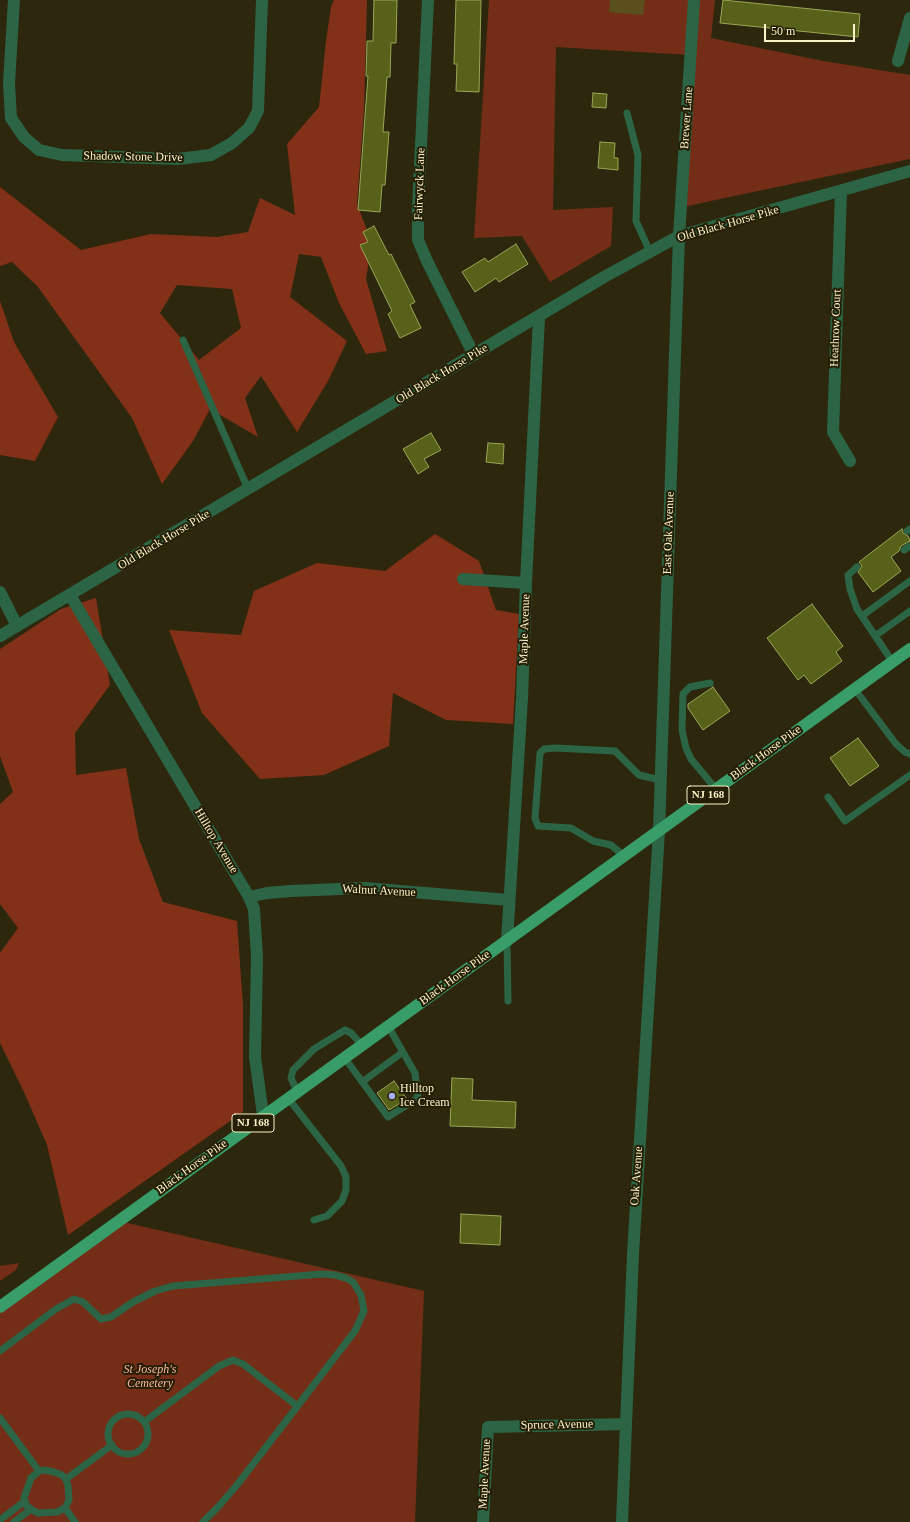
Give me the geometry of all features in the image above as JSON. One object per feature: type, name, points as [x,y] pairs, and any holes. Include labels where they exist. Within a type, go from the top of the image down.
[{"type":"main road","name":"Black Horse Pike","points":[[0,1306],[910,649]]},
{"type":"street","name":"Shadow Stone Drive","points":[[14,0],[9,83],[11,118],[24,137],[39,150],[62,155],[178,159],[211,155],[232,143],[249,128],[258,111],[262,0]]},
{"type":"street","name":"Fairwyck Lane","points":[[428,0],[418,208],[418,240],[426,261],[474,355]]},
{"type":"street","name":"Brewer Lane","points":[[679,236],[694,0]]},
{"type":"street","points":[[898,61],[910,18]]},
{"type":"street","name":"Old Black Horse Pike","points":[[0,636],[604,277],[679,236],[910,171]]},
{"type":"street","name":"Heathrow Court","points":[[841,191],[834,432],[850,461]]},
{"type":"street","name":"East Oak Avenue","points":[[658,830],[679,236]]},
{"type":"street","name":"Maple Avenue","points":[[507,941],[522,698],[539,317]]},
{"type":"street","points":[[463,579],[526,583]]},
{"type":"street","points":[[0,592],[17,626]]},
{"type":"street","name":"Hilltop Avenue","points":[[70,595],[249,897],[254,908],[256,957],[255,1057],[263,1115]]},
{"type":"street","name":"Oak Avenue","points":[[622,1522],[633,1247],[658,830]]},
{"type":"street","name":"Walnut Avenue","points":[[249,897],[268,893],[291,891],[364,888],[510,900]]},
{"type":"street","name":"Spruce Avenue","points":[[488,1427],[626,1424]]},
{"type":"street","name":"Maple Avenue","points":[[483,1522],[488,1427]]},
{"type":"lane","points":[[627,113],[638,155],[636,221],[650,252]]},
{"type":"lane","points":[[183,340],[248,489]]},
{"type":"lane","points":[[857,567],[848,575],[850,589],[857,609],[892,661]]},
{"type":"lane","points":[[862,616],[910,581]]},
{"type":"lane","points":[[875,636],[910,611]]},
{"type":"lane","points":[[710,683],[690,687],[682,694],[682,730],[686,748],[691,759],[716,789]]},
{"type":"lane","points":[[854,688],[896,744],[905,752],[910,754]]},
{"type":"lane","points":[[624,856],[611,845],[593,841],[571,828],[538,826],[535,818],[540,753],[544,749],[555,748],[615,751],[639,775],[660,780]]},
{"type":"lane","points":[[828,797],[845,821],[910,775]]},
{"type":"lane","points":[[507,941],[508,1001]]},
{"type":"lane","points":[[344,1057],[388,1117],[418,1098],[415,1073],[388,1026]]},
{"type":"lane","points":[[314,1220],[327,1216],[342,1201],[346,1190],[346,1177],[341,1166],[292,1094],[292,1070],[314,1049],[345,1030],[351,1033],[362,1045]]},
{"type":"lane","points":[[362,1082],[403,1052]]},
{"type":"lane","points":[[0,1351],[56,1309],[74,1299],[83,1302],[101,1319],[112,1317],[133,1302],[155,1291],[174,1286],[322,1274],[335,1275],[353,1282],[361,1295],[364,1311],[355,1330],[296,1405],[237,1485],[203,1522]]},
{"type":"lane","points":[[144,1422],[219,1366],[233,1360],[242,1364],[296,1405]]},
{"type":"lane","points":[[127,1414],[140,1418],[144,1422],[147,1428],[147,1440],[139,1450],[127,1454],[121,1453],[112,1446],[108,1432],[110,1425],[114,1420],[127,1414]]},
{"type":"lane","points":[[0,1418],[39,1471]]},
{"type":"lane","points":[[66,1479],[112,1446]]},
{"type":"lane","points":[[45,1470],[54,1472],[62,1475],[66,1479],[69,1500],[65,1508],[57,1512],[38,1513],[26,1505],[24,1498],[26,1488],[32,1478],[39,1471],[45,1470]]},
{"type":"lane","points":[[0,1520],[25,1501]]},
{"type":"lane","points":[[65,1508],[75,1522]]},
{"type":"lane","points":[[14,1522],[31,1509]]},
{"type":"green space","points":[[489,0],[715,0],[711,38],[823,61],[910,75],[910,159],[687,206],[689,55],[556,47],[553,210],[613,207],[611,246],[550,282],[522,236],[474,238]]},
{"type":"green space","name":"St Joseph's Cemetery","points":[[119,1221],[424,1291],[415,1522],[0,1522],[0,1307]]},
{"type":"green space","points":[[19,1263],[16,1270],[0,1281],[0,1266]]},
{"type":"shaded area","points":[[334,0],[367,0],[364,110],[357,204],[372,243],[366,279],[387,351],[366,354],[339,303],[321,257],[299,254],[290,297],[347,341],[328,381],[297,432],[261,376],[245,398],[258,437],[210,409],[193,441],[162,484],[132,418],[38,287],[12,262],[0,266],[0,187],[81,250],[151,234],[217,237],[248,232],[260,198],[295,215],[287,144],[319,107],[331,7]],"holes":[[[177,285],[232,289],[241,328],[199,360],[160,313]]]},
{"type":"shaded area","points":[[610,0],[645,0],[643,15],[609,12]]},
{"type":"shaded area","points":[[0,301],[14,342],[58,417],[35,461],[0,455]]},
{"type":"shaded area","points":[[435,534],[479,561],[496,610],[519,614],[513,724],[446,720],[393,693],[389,746],[324,775],[260,779],[202,713],[169,630],[241,635],[254,591],[317,563],[385,571]]},
{"type":"shaded area","points":[[96,598],[110,685],[75,733],[76,775],[126,768],[139,839],[163,902],[237,921],[243,1006],[243,1112],[68,1235],[47,1145],[24,1092],[0,1043],[0,953],[18,928],[0,904],[0,804],[13,792],[0,756],[0,649],[61,609]]},
{"type":"building","points":[[374,0],[397,0],[396,43],[391,43],[390,77],[387,77],[383,132],[389,132],[385,185],[382,185],[380,212],[358,210],[368,76],[366,76],[367,41],[373,41]]},
{"type":"building","points":[[456,0],[481,0],[479,92],[456,91],[457,64],[454,64]]},
{"type":"building","points":[[723,0],[860,14],[858,37],[720,23]]},
{"type":"building","points":[[593,93],[607,94],[606,108],[592,107]]},
{"type":"building","points":[[600,142],[615,143],[614,158],[618,158],[618,170],[598,168]]},
{"type":"building","points":[[374,226],[389,255],[391,254],[415,302],[410,305],[421,328],[400,338],[388,314],[392,311],[360,245],[368,242],[363,232]]},
{"type":"building","points":[[516,244],[528,264],[499,282],[496,278],[475,292],[462,272],[485,258],[488,262]]},
{"type":"building","points":[[431,433],[441,450],[424,459],[429,467],[418,474],[403,449]]},
{"type":"building","points":[[488,443],[504,444],[503,464],[486,462]]},
{"type":"building","points":[[902,529],[903,533],[908,536],[910,541],[901,546],[899,551],[891,557],[901,571],[873,592],[858,572],[862,566],[859,562]]},
{"type":"building","points":[[812,604],[843,646],[836,652],[842,661],[811,684],[804,675],[798,680],[767,638]]},
{"type":"building","points":[[713,687],[730,711],[703,730],[688,708],[688,704]]},
{"type":"building","points":[[858,738],[879,766],[850,786],[830,758]]},
{"type":"building","points":[[452,1078],[473,1079],[472,1100],[516,1102],[515,1128],[450,1126]]},
{"type":"building","name":"Hilltop Ice Cream","points":[[394,1081],[407,1099],[389,1110],[377,1093]]},
{"type":"building","points":[[461,1214],[501,1216],[500,1245],[460,1243]]},
{"type":"place","name":"Hilltop Ice Cream","points":[[392,1096]]}]
